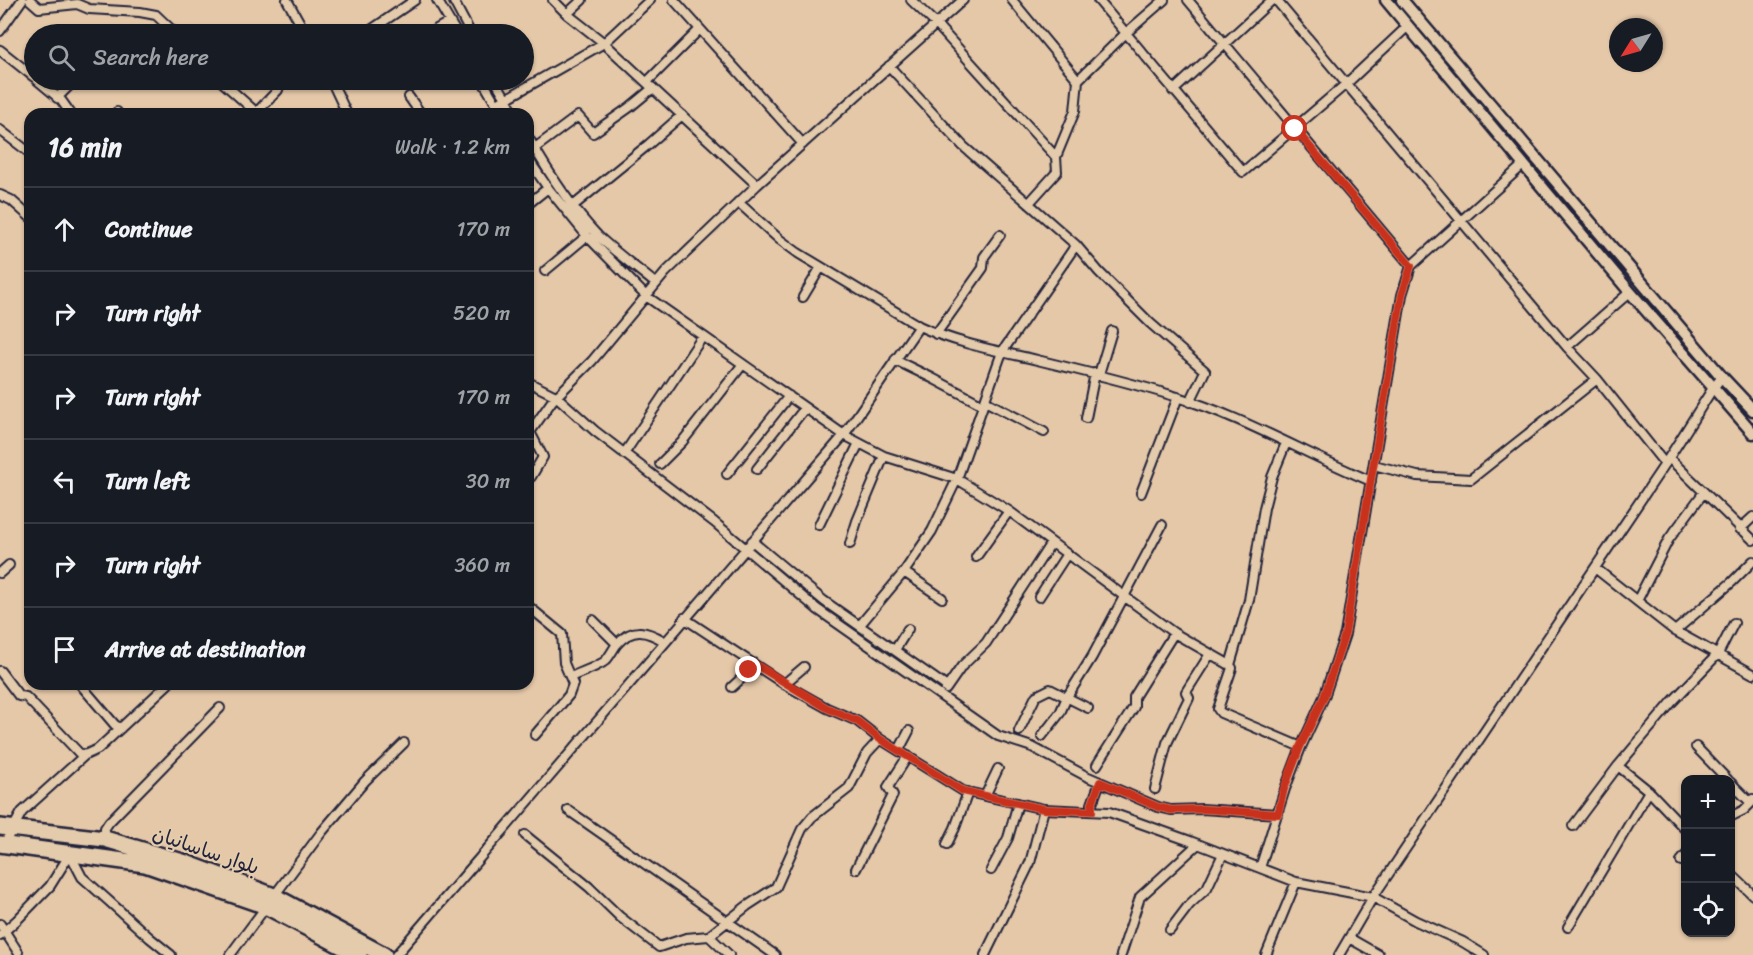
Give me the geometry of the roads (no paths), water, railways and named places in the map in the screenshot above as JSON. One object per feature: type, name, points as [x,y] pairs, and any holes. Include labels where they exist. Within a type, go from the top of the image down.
[{"type":"highway","name":"بلوار ساسانیان","points":[[8,827],[105,839],[186,863],[384,955]]},
{"type":"highway","name":"بلوار ساسانیان","points":[[2,844],[145,864],[269,901],[359,955]]},
{"type":"street","points":[[0,31],[22,0]]},
{"type":"street","points":[[30,0],[39,8],[77,4],[89,9],[140,12],[156,15],[165,24]]},
{"type":"street","points":[[287,0],[300,24]]},
{"type":"street","points":[[380,24],[415,0]]},
{"type":"street","points":[[437,0],[449,22],[446,24]]},
{"type":"street","points":[[453,0],[466,24]]},
{"type":"street","points":[[553,0],[604,43],[756,185]]},
{"type":"street","points":[[567,14],[582,0]]},
{"type":"street","points":[[534,83],[604,43],[650,0]]},
{"type":"street","points":[[674,0],[803,144]]},
{"type":"street","points":[[911,0],[936,24],[1056,157]]},
{"type":"street","points":[[534,425],[556,396],[592,361],[656,284],[738,202],[963,0]]},
{"type":"street","points":[[1012,0],[1078,80]]},
{"type":"street","points":[[1098,0],[1243,172],[1346,84],[1408,26]]},
{"type":"street","points":[[1030,202],[1057,172],[1056,157],[1075,111],[1078,80],[1164,0]]},
{"type":"street","points":[[1188,0],[1411,266]]},
{"type":"street","points":[[1173,91],[1274,0],[1567,347],[1598,379],[1667,461],[1704,492],[1753,540]]},
{"type":"street","points":[[1386,0],[1630,292],[1753,433]]},
{"type":"street","points":[[1402,0],[1722,377],[1753,410]]},
{"type":"street","points":[[656,284],[599,236],[573,206],[547,170],[535,148],[578,116],[593,133],[630,107],[700,30]]},
{"type":"street","points":[[0,50],[24,69]]},
{"type":"street","points":[[889,66],[963,146],[1076,244],[1099,272],[1150,323],[1205,371],[1190,402]]},
{"type":"street","points":[[49,90],[66,108]]},
{"type":"street","points":[[57,98],[65,90]]},
{"type":"street","points":[[231,90],[251,108]]},
{"type":"street","points":[[262,108],[278,90]]},
{"type":"street","points":[[336,90],[344,108]]},
{"type":"street","points":[[488,90],[499,108]]},
{"type":"street","points":[[501,90],[511,108]]},
{"type":"street","points":[[497,104],[522,90]]},
{"type":"street","points":[[409,97],[417,108]]},
{"type":"street","points":[[573,206],[682,115]]},
{"type":"street","points":[[0,130],[24,148]]},
{"type":"street","points":[[1260,868],[1284,789],[1300,747],[1324,697],[1345,634],[1402,295],[1411,266],[1523,165]]},
{"type":"street","points":[[534,173],[547,170]]},
{"type":"street","points":[[534,173],[587,236],[646,296],[804,408],[844,435],[884,456],[957,479],[1009,511],[1174,633],[1230,665]]},
{"type":"street","points":[[534,199],[548,188]]},
{"type":"street","points":[[0,195],[11,200],[24,212]]},
{"type":"street","points":[[738,202],[779,239],[821,267],[936,334],[1097,374],[1178,397],[1242,420],[1371,482]]},
{"type":"street","points":[[936,334],[984,268],[984,257],[1000,235]]},
{"type":"street","points":[[545,271],[587,236]]},
{"type":"street","points":[[860,625],[904,572],[932,531],[957,479],[1002,352],[1076,244]]},
{"type":"street","points":[[803,297],[821,267]]},
{"type":"street","points":[[1567,347],[1630,292]]},
{"type":"street","points":[[396,955],[664,641],[844,435],[919,326]]},
{"type":"street","points":[[1086,418],[1097,374],[1112,331]]},
{"type":"street","points":[[624,454],[703,336]]},
{"type":"street","points":[[895,360],[1044,432]]},
{"type":"street","points":[[660,464],[682,441],[743,364]]},
{"type":"street","points":[[1339,955],[1373,897],[1722,377]]},
{"type":"street","points":[[1374,465],[1417,476],[1471,479],[1598,379]]},
{"type":"street","points":[[534,385],[556,396],[624,454],[714,522],[816,609],[998,736],[1032,747],[1100,782],[1158,807],[1171,810],[1202,809],[1278,814]]},
{"type":"street","points":[[727,474],[789,396]]},
{"type":"street","points":[[1141,493],[1178,397]]},
{"type":"street","points":[[757,469],[804,408]]},
{"type":"street","points":[[534,442],[543,457],[534,472]]},
{"type":"street","points":[[819,525],[859,443]]},
{"type":"street","points":[[1286,443],[1272,477],[1264,508],[1250,600],[1219,711],[1300,747]]},
{"type":"street","points":[[850,544],[884,456]]},
{"type":"street","points":[[1637,601],[1669,539],[1704,492]]},
{"type":"street","points":[[976,557],[1009,511]]},
{"type":"street","points":[[1740,529],[1753,517]]},
{"type":"street","points":[[1042,735],[1060,713],[1067,697],[1092,657],[1162,525]]},
{"type":"street","points":[[752,541],[803,585],[947,687]]},
{"type":"street","points":[[942,696],[962,666],[986,643],[1051,543]]},
{"type":"street","points":[[1039,597],[1067,554]]},
{"type":"street","points":[[1675,631],[1753,561]]},
{"type":"street","points":[[0,573],[9,565]]},
{"type":"street","points":[[1595,568],[1675,631],[1753,674]]},
{"type":"street","points":[[904,572],[942,598]]},
{"type":"street","points":[[534,611],[562,634],[564,663],[573,684],[569,695],[535,735]]},
{"type":"street","points":[[684,618],[784,684],[827,708],[857,721],[880,739],[968,792],[1044,809],[1109,812],[1296,882],[1373,897],[1484,955]]},
{"type":"street","points":[[593,620],[617,644]]},
{"type":"street","points":[[1573,826],[1618,766],[1672,702],[1718,654],[1734,623]]},
{"type":"street","points":[[895,650],[908,629]]},
{"type":"street","points":[[571,677],[603,662],[617,644],[630,635],[642,631],[649,632],[664,641]]},
{"type":"street","points":[[1098,765],[1134,707],[1134,697],[1174,633]]},
{"type":"street","points":[[1155,789],[1167,743],[1189,698],[1186,692],[1210,654]]},
{"type":"street","points":[[732,687],[753,663]]},
{"type":"street","points":[[784,684],[804,667]]},
{"type":"street","points":[[0,671],[19,696],[26,697],[79,753],[85,756]]},
{"type":"street","points":[[1019,731],[1036,696],[1053,689],[1088,708]]},
{"type":"street","points":[[85,690],[121,728]]},
{"type":"street","points":[[2,844],[8,827],[22,812],[85,756],[98,749],[161,690]]},
{"type":"street","points":[[105,839],[105,828],[109,822],[220,708]]},
{"type":"street","points":[[899,750],[909,732]]},
{"type":"street","points":[[525,835],[590,886],[620,917],[659,946],[686,938],[709,936],[776,887],[802,829],[812,817],[849,788],[867,753],[880,739]]},
{"type":"street","points":[[230,955],[321,833],[365,781],[404,743]]},
{"type":"street","points":[[1696,747],[1723,775]]},
{"type":"street","points":[[856,869],[893,795],[888,787],[908,756]]},
{"type":"street","points":[[1618,766],[1649,791],[1685,829]]},
{"type":"street","points":[[985,796],[998,769]]},
{"type":"street","points":[[1092,811],[1092,804],[1100,782]]},
{"type":"street","points":[[1735,786],[1752,801],[1735,816]]},
{"type":"street","points":[[1568,927],[1649,791]]},
{"type":"street","points":[[947,844],[968,792]]},
{"type":"street","points":[[991,870],[1008,838],[1018,803]]},
{"type":"street","points":[[985,955],[1030,863],[1044,809]]},
{"type":"street","points":[[568,810],[775,955]]},
{"type":"street","points":[[1121,955],[1140,897],[1198,844]]},
{"type":"street","points":[[18,952],[2,930],[17,921],[50,886],[70,854]]},
{"type":"street","points":[[70,854],[82,877],[171,955]]},
{"type":"street","points":[[1170,930],[1189,905],[1207,888],[1223,854]]},
{"type":"street","points":[[1735,877],[1753,895]]},
{"type":"street","points":[[1266,955],[1296,882]]},
{"type":"street","points":[[709,936],[729,955]]},
{"type":"street","points":[[1349,938],[1378,955]]}]
